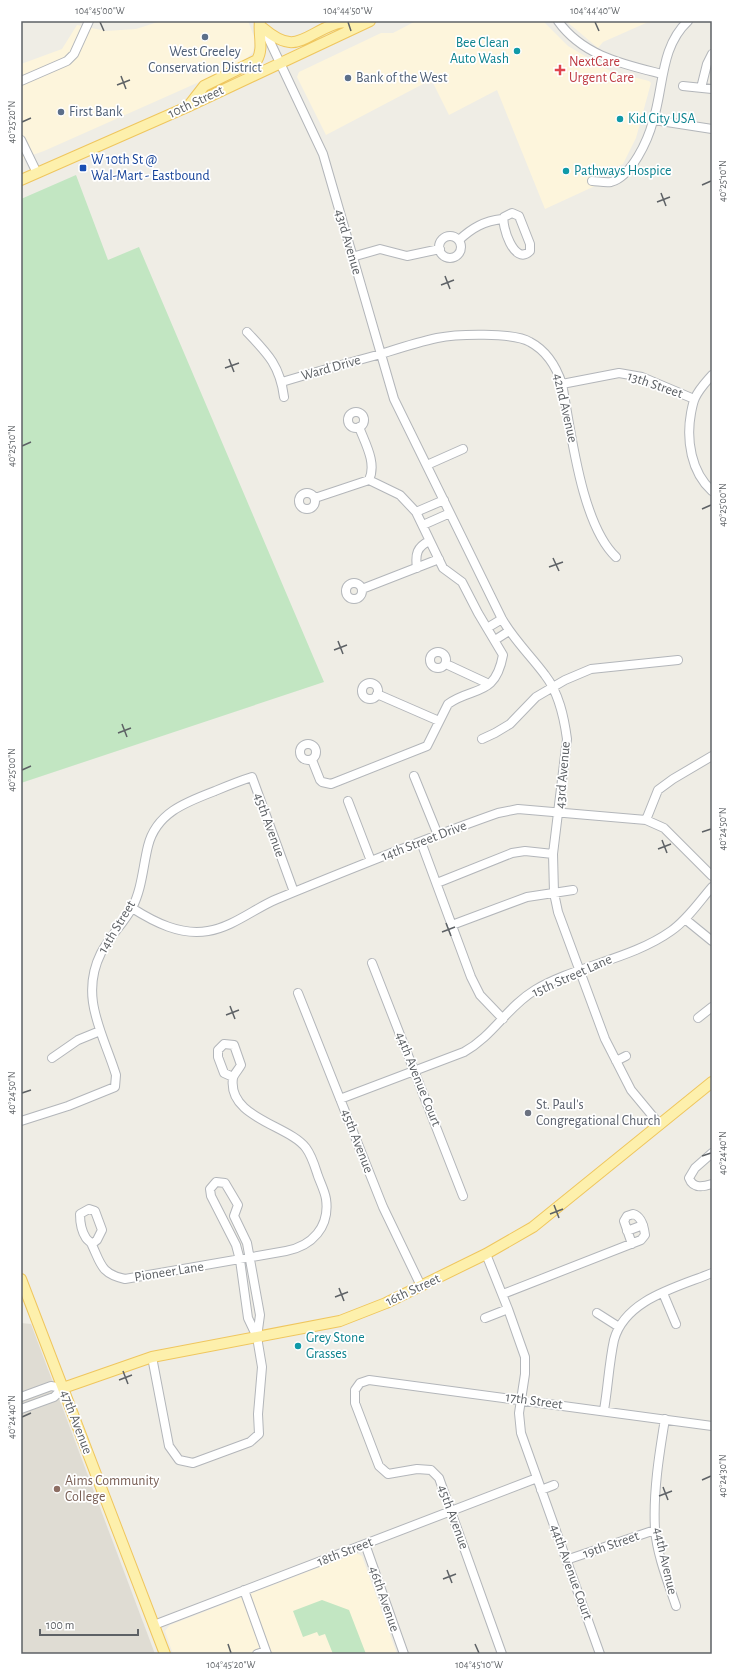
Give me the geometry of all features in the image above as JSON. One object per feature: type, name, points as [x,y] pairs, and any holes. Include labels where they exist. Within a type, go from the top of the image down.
[{"type":"main road","points":[[187,107],[204,86],[257,60],[261,48],[258,34],[261,23],[281,41],[291,44],[337,23],[368,22]]},
{"type":"main road","name":"10th Street","points":[[21,180],[187,107],[368,22]]},
{"type":"main road","name":"16th Street","points":[[63,1388],[152,1357],[340,1321],[360,1314],[421,1286],[486,1254],[533,1227],[712,1082]]},
{"type":"main road","name":"47th Avenue","points":[[21,1279],[165,1654]]},
{"type":"street","points":[[21,81],[67,61],[74,54],[89,21]]},
{"type":"street","points":[[558,21],[573,38],[599,56],[618,64],[662,74]]},
{"type":"street","points":[[592,181],[610,182],[622,175],[638,156],[654,120],[662,74],[674,39],[688,21]]},
{"type":"street","name":"43rd Avenue","points":[[261,23],[323,154],[394,399],[502,619],[509,631],[546,676],[552,686],[560,707],[567,739],[560,811],[553,854],[554,892],[564,931],[605,1039],[631,1090],[660,1125]]},
{"type":"street","points":[[701,88],[707,64],[712,54]]},
{"type":"street","points":[[683,86],[712,89]]},
{"type":"street","points":[[654,120],[712,129]]},
{"type":"street","points":[[21,140],[37,173]]},
{"type":"street","points":[[459,240],[472,228],[491,220],[502,219],[506,215],[512,213],[519,216],[530,244],[530,251],[527,254],[521,256],[514,251],[502,219]]},
{"type":"street","points":[[453,236],[459,240],[460,250],[453,257],[447,257],[440,249],[441,242],[446,237],[453,236]]},
{"type":"street","points":[[352,257],[380,249],[407,256],[440,249]]},
{"type":"street","name":"Ward Drive","points":[[247,332],[274,362],[282,382],[284,397]]},
{"type":"street","name":"42nd Avenue","points":[[381,354],[448,336],[513,336],[528,341],[540,348],[552,361],[562,384],[582,487],[598,531],[604,543],[616,557]]},
{"type":"street","name":"Ward Drive","points":[[282,382],[381,354]]},
{"type":"street","name":"13th Street","points":[[562,384],[619,373],[642,378],[694,399],[712,375]]},
{"type":"street","points":[[694,399],[689,424],[688,439],[692,457],[698,472],[712,491]]},
{"type":"street","points":[[359,427],[372,462],[372,473],[369,480]]},
{"type":"street","points":[[427,466],[463,449]]},
{"type":"street","points":[[312,760],[320,780],[331,784],[427,746],[448,704],[480,691],[489,684],[494,678],[503,655],[462,582],[443,568],[416,512],[400,495],[369,480],[314,498]]},
{"type":"street","points":[[416,512],[444,500]]},
{"type":"street","points":[[423,525],[450,513]]},
{"type":"street","points":[[417,568],[416,558],[418,550],[429,540]]},
{"type":"street","points":[[362,589],[439,559]]},
{"type":"street","points":[[487,628],[502,619]]},
{"type":"street","points":[[495,640],[509,631]]},
{"type":"street","points":[[482,739],[502,730],[536,696],[552,686],[591,669],[678,660]]},
{"type":"street","points":[[446,664],[489,684]]},
{"type":"street","points":[[378,694],[439,721]]},
{"type":"street","points":[[646,820],[658,790],[673,779],[712,756]]},
{"type":"street","points":[[414,776],[438,835]]},
{"type":"street","name":"14th Street","points":[[21,1121],[68,1106],[115,1087],[116,1075],[92,1004],[93,978],[97,964],[109,940],[132,908],[141,882],[148,844],[154,829],[165,816],[177,806],[242,780],[252,777],[253,780]]},
{"type":"street","name":"45th Avenue","points":[[253,780],[294,892]]},
{"type":"street","points":[[348,801],[371,861]]},
{"type":"street","name":"14th Street Drive","points":[[132,908],[164,925],[183,931],[209,931],[226,925],[268,903],[371,861],[498,812],[518,809],[560,811],[646,820],[664,828],[712,876]]},
{"type":"street","points":[[421,842],[480,996],[503,1019]]},
{"type":"street","points":[[437,883],[512,853],[525,851],[553,854]]},
{"type":"street","name":"15th Street Lane","points":[[340,1100],[464,1052],[477,1045],[517,1003],[534,991],[660,939],[685,920],[712,887]]},
{"type":"street","points":[[452,925],[527,897],[573,890]]},
{"type":"street","points":[[685,920],[712,940]]},
{"type":"street","name":"44th Avenue Court","points":[[372,963],[463,1196]]},
{"type":"street","name":"45th Avenue","points":[[298,993],[383,1207],[421,1286]]},
{"type":"street","points":[[698,1018],[712,1007]]},
{"type":"street","points":[[52,1058],[78,1040],[100,1031]]},
{"type":"street","points":[[616,1061],[626,1056]]},
{"type":"street","name":"Pioneer Lane","points":[[92,1244],[97,1260],[104,1269],[110,1274],[125,1279],[249,1259],[298,1248],[311,1241],[324,1222],[326,1198],[306,1148],[297,1139],[255,1117],[248,1111],[237,1097],[234,1089],[233,1077]]},
{"type":"street","points":[[712,1153],[695,1168],[690,1178],[697,1187],[702,1188],[712,1184]]},
{"type":"street","points":[[152,1357],[169,1446],[179,1460],[193,1463],[250,1442],[259,1434],[258,1414],[262,1367],[257,1337],[248,1318],[240,1260],[236,1245],[223,1221],[211,1196],[210,1189],[216,1182],[225,1183],[238,1205],[234,1216],[223,1221]]},
{"type":"street","points":[[502,1294],[632,1244],[644,1238],[645,1232],[638,1216],[630,1214],[624,1222],[632,1244]]},
{"type":"street","points":[[234,1216],[247,1242],[260,1315],[257,1337]]},
{"type":"street","points":[[627,1231],[642,1225]]},
{"type":"street","name":"44th Avenue Court","points":[[486,1254],[525,1357],[525,1374],[520,1399],[521,1433],[600,1654]]},
{"type":"street","points":[[604,1410],[614,1340],[619,1327],[632,1311],[644,1302],[712,1273]]},
{"type":"street","points":[[663,1293],[676,1324]]},
{"type":"street","points":[[485,1318],[508,1309]]},
{"type":"street","points":[[597,1313],[619,1327]]},
{"type":"street","name":"17th Street","points":[[358,1386],[360,1383],[369,1380],[604,1410],[712,1426]]},
{"type":"street","points":[[21,1397],[51,1386],[63,1388]]},
{"type":"street","name":"45th Avenue","points":[[358,1386],[355,1390],[355,1402],[379,1466],[388,1474],[417,1469],[431,1470],[439,1478],[502,1654]]},
{"type":"street","points":[[21,1409],[54,1397],[63,1388]]},
{"type":"street","name":"44th Avenue","points":[[665,1419],[656,1494],[656,1530],[661,1556],[676,1606]]},
{"type":"street","name":"18th Street","points":[[154,1625],[537,1478]]},
{"type":"street","points":[[541,1490],[554,1485]]},
{"type":"street","name":"19th Street","points":[[566,1560],[656,1530]]},
{"type":"street","name":"46th Avenue","points":[[365,1544],[404,1654]]},
{"type":"street","points":[[244,1590],[266,1652],[256,1654]]},
{"type":"shaded area","points":[[161,21],[248,21],[255,39],[253,52],[242,63],[44,151],[21,159],[21,64],[62,49],[77,25],[106,31],[136,29]]},
{"type":"shaded area","points":[[416,21],[543,21],[568,46],[610,71],[649,81],[651,83],[636,138],[623,164],[612,169],[602,168],[595,175],[595,186],[545,209],[497,90],[449,115],[433,83],[423,84],[326,135],[297,77],[299,72],[381,33],[393,33]]},
{"type":"shaded area","points":[[566,21],[659,21],[646,23],[603,42],[598,48]]},
{"type":"shaded area","name":"Aims Community College","points":[[21,1323],[31,1324],[155,1654],[21,1654]]},
{"type":"shaded area","points":[[356,1553],[362,1556],[397,1654],[173,1654],[165,1631],[170,1625]]},
{"type":"green space","points":[[76,175],[108,260],[139,247],[324,682],[21,783],[21,199]]},
{"type":"green space","points":[[322,1600],[349,1610],[366,1654],[333,1654],[325,1634],[319,1636],[317,1632],[303,1637],[293,1611]]},
{"type":"place","name":"West Greeley Conservation District","points":[[205,37]]},
{"type":"place","name":"Bee Clean Auto Wash","points":[[517,51]]},
{"type":"place","name":"NextCare Urgent Care","points":[[560,70]]},
{"type":"place","name":"Bank of the West","points":[[348,78]]},
{"type":"place","name":"First Bank","points":[[61,112]]},
{"type":"place","name":"Kid City USA","points":[[620,119]]},
{"type":"place","name":"W 10th St @ Wal-Mart - Eastbound","points":[[83,168]]},
{"type":"place","name":"Pathways Hospice","points":[[566,171]]},
{"type":"place","name":"St. Paul's Congregational Church","points":[[528,1113]]},
{"type":"place","name":"Grey Stone Grasses","points":[[298,1346]]},
{"type":"place","name":"Aims Community College","points":[[57,1489]]}]
